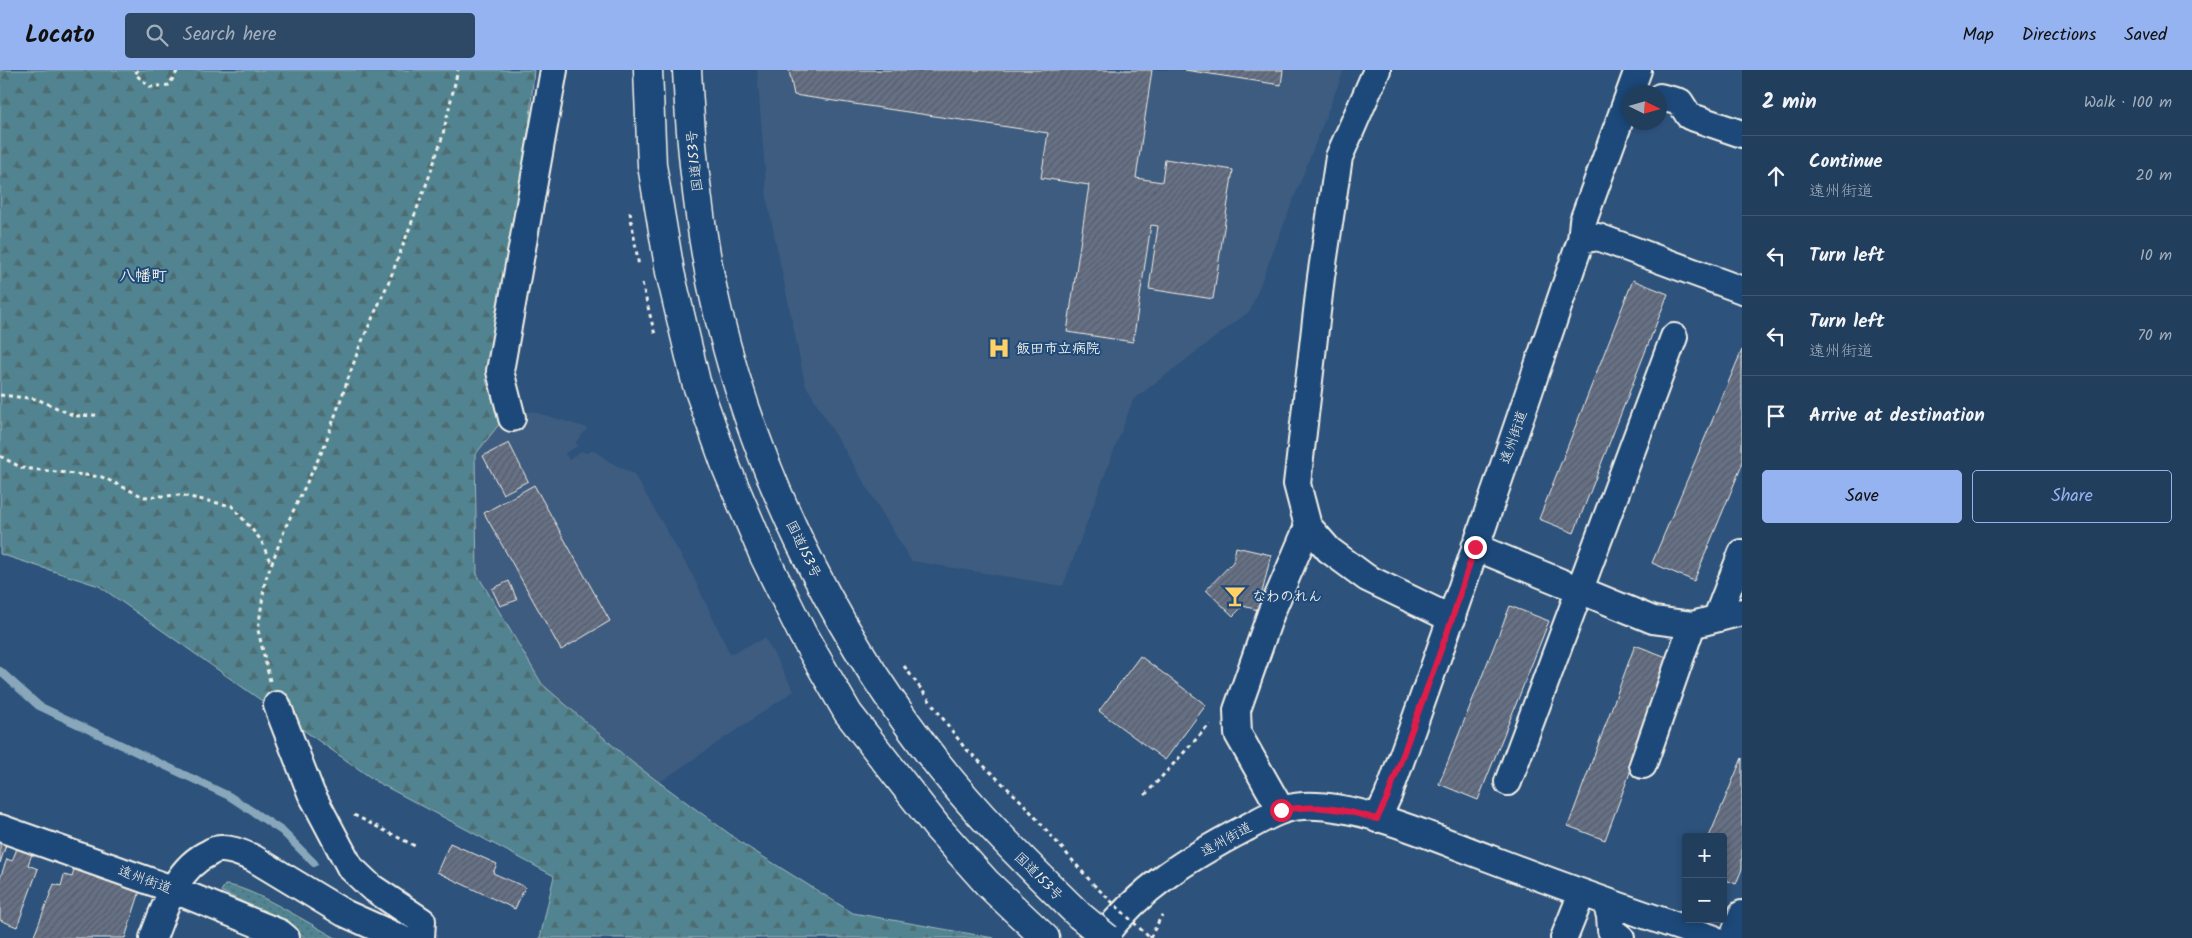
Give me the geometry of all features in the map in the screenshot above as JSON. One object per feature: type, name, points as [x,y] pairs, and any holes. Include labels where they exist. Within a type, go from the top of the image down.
[{"type":"highway","points":[[648,70],[652,165],[672,282],[696,382],[727,469],[764,556],[802,635],[848,713],[937,827],[987,882],[1045,938]]},
{"type":"highway","name":"国道153号","points":[[687,70],[695,173],[702,227],[718,312],[741,396],[765,463],[818,580],[852,637],[925,748],[966,799],[1079,915],[1107,938]]},
{"type":"street","points":[[512,418],[500,372],[554,70]]},
{"type":"street","points":[[1377,70],[1338,156],[1321,276],[1298,484],[1308,526],[1329,550],[1367,578],[1452,619]]},
{"type":"street","name":"遠州街道","points":[[1102,938],[1132,904],[1173,870],[1281,810],[1304,806],[1343,809],[1383,807],[1452,619],[1581,240],[1583,221],[1639,84]]},
{"type":"street","points":[[1667,99],[1680,102],[1689,116],[1742,134]]},
{"type":"street","points":[[1581,240],[1598,237],[1742,290]]},
{"type":"street","points":[[1508,782],[1674,337]]},
{"type":"street","points":[[1281,810],[1238,734],[1238,710],[1268,622],[1308,526]]},
{"type":"street","points":[[1475,547],[1653,620],[1692,625],[1742,612]]},
{"type":"street","points":[[1717,617],[1742,554]]},
{"type":"street","points":[[1643,765],[1692,625]]},
{"type":"street","points":[[277,705],[311,793],[350,867],[371,887],[422,921],[420,938]]},
{"type":"street","points":[[1383,807],[1407,828],[1606,902],[1712,938]]},
{"type":"street","name":"遠州街道","points":[[0,828],[172,889],[280,933],[286,938]]},
{"type":"street","points":[[153,938],[172,889],[186,870],[199,857],[218,848],[237,851],[253,858],[344,913],[400,938]]},
{"type":"street","points":[[1564,938],[1582,893]]},
{"type":"street","points":[[1606,902],[1612,930],[1621,938]]},
{"type":"street","points":[[1733,938],[1742,914]]},
{"type":"path","points":[[138,70],[135,74],[150,87],[168,85],[178,70]]},
{"type":"path","points":[[277,705],[258,630],[265,581],[286,526],[324,447],[359,348],[390,279],[428,180],[442,138],[458,70]]},
{"type":"path","points":[[0,395],[37,399],[75,416],[99,415]]},
{"type":"path","points":[[0,456],[22,468],[102,477],[144,497],[180,495],[232,506],[261,540],[271,564]]},
{"type":"path","points":[[902,663],[964,747],[1022,802],[1093,884],[1150,938]]},
{"type":"path","points":[[1145,795],[1213,720],[1238,726]]},
{"type":"path","points":[[311,793],[417,847]]},
{"type":"shaded area","name":"飯田市立病院","points":[[757,70],[1344,70],[1250,311],[1133,400],[1063,586],[911,561],[805,384],[767,200]]},
{"type":"shaded area","points":[[531,411],[588,428],[576,442],[578,446],[565,453],[569,460],[581,451],[586,453],[595,450],[608,461],[634,474],[693,576],[730,654],[765,638],[794,691],[660,782],[633,763],[542,684],[477,574],[475,455],[500,423]]},
{"type":"green space","points":[[0,70],[534,70],[529,129],[486,380],[500,423],[475,455],[477,574],[542,684],[633,763],[746,846],[853,913],[994,938],[540,938],[554,876],[377,782],[99,586],[0,554]]},
{"type":"green space","points":[[225,885],[249,891],[264,898],[336,938],[305,938],[289,925],[221,891]]},
{"type":"building","name":"飯田市立病院","points":[[789,70],[1152,70],[1136,178],[1162,182],[1165,159],[1233,170],[1213,299],[1149,289],[1158,226],[1151,225],[1133,342],[1067,332],[1089,185],[1041,178],[1048,133],[794,95]]},
{"type":"building","points":[[1185,70],[1283,70],[1281,85]]},
{"type":"building","points":[[1633,280],[1668,294],[1574,533],[1539,519]]},
{"type":"building","points":[[1742,350],[1742,465],[1694,581],[1652,563]]},
{"type":"building","points":[[509,443],[528,481],[503,494],[483,456]]},
{"type":"building","points":[[534,485],[610,621],[561,650],[484,513]]},
{"type":"building","points":[[1236,547],[1271,555],[1258,610],[1243,606],[1233,616],[1206,590],[1233,562]]},
{"type":"building","points":[[509,581],[517,600],[500,606],[492,589]]},
{"type":"building","points":[[1510,606],[1549,621],[1478,800],[1439,784]]},
{"type":"building","points":[[1635,645],[1672,659],[1605,840],[1568,826]]},
{"type":"building","points":[[1140,656],[1206,705],[1165,760],[1099,711]]},
{"type":"building","points":[[1742,758],[1742,869],[1736,884],[1727,881],[1727,833],[1711,833]]},
{"type":"building","points":[[0,836],[8,839],[0,863]]},
{"type":"building","points":[[450,843],[497,864],[493,873],[525,887],[515,909],[437,872]]},
{"type":"building","points":[[18,846],[33,851],[28,865],[38,869],[17,927],[0,920],[0,878],[7,859],[12,861]]},
{"type":"building","points":[[75,867],[141,888],[125,938],[43,938],[34,936],[54,884],[61,886],[64,875],[72,877]]},
{"type":"waterway","points":[[0,671],[39,706],[229,796],[282,831],[314,863]]},
{"type":"place","name":"飯田市立病院","points":[[999,348]]},
{"type":"place","name":"なわのれん","points":[[1235,596]]},
{"type":"district","name":"八幡町","points":[[143,275]]},
{"type":"route","points":[[1281,810],[1304,806],[1343,809],[1377,819],[1388,796],[1452,619],[1475,547]]}]
